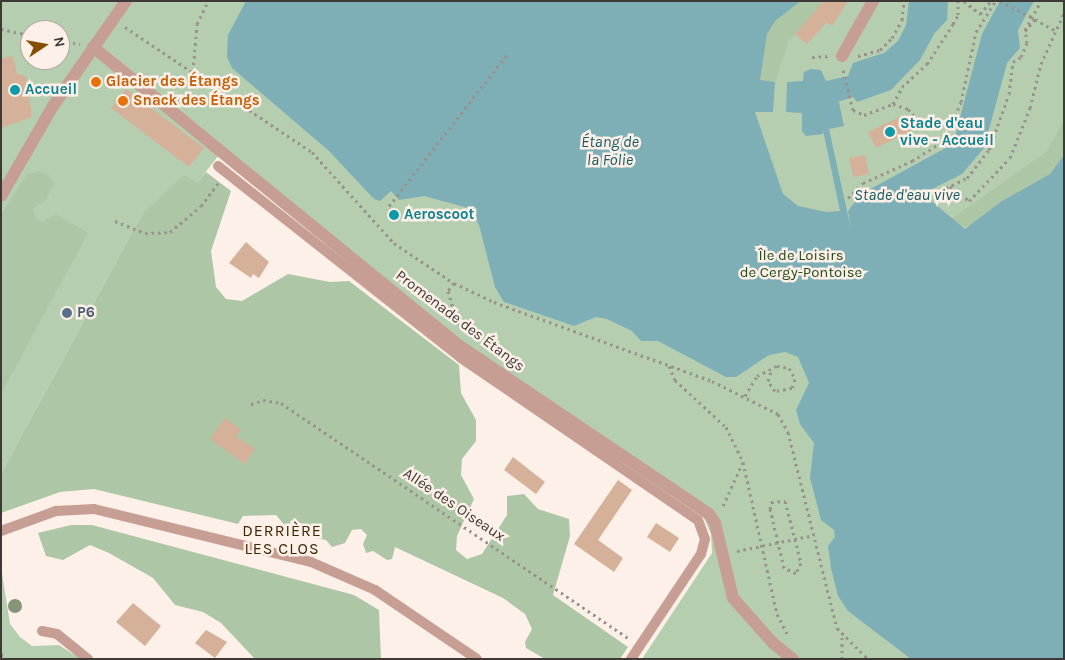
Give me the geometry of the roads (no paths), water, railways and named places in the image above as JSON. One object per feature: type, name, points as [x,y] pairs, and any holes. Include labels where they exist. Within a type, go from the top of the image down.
[{"type":"street","points":[[1,196],[92,46],[126,1]]},
{"type":"street","points":[[842,56],[873,1]]},
{"type":"street","name":"Promenade des Étangs","points":[[92,46],[460,346],[706,512],[715,522],[735,602],[793,659]]},
{"type":"lane","name":"Promenade des Étangs","points":[[222,169],[461,358],[695,517],[703,528],[703,548],[631,659]]},
{"type":"lane","points":[[1,531],[56,511],[94,509],[311,562],[375,590],[477,659]]},
{"type":"lane","points":[[42,631],[56,634],[88,659]]},
{"type":"water","name":"Étang de la Folie","points":[[246,1],[801,1],[775,21],[767,34],[760,80],[775,82],[773,112],[755,112],[783,194],[798,206],[826,212],[840,211],[823,130],[823,134],[806,136],[802,131],[802,113],[786,112],[787,82],[803,81],[804,72],[811,69],[821,70],[826,81],[848,76],[853,63],[884,53],[898,41],[906,25],[909,1],[948,1],[947,20],[934,34],[920,60],[891,90],[857,102],[853,97],[834,103],[839,102],[844,126],[829,129],[851,229],[848,211],[861,194],[953,144],[982,34],[1000,1],[1034,1],[1018,30],[1020,48],[1007,63],[984,148],[962,174],[932,189],[929,199],[965,229],[1002,201],[1050,174],[1064,155],[1064,659],[911,659],[848,611],[838,596],[831,568],[828,546],[835,537],[834,530],[821,520],[810,478],[814,443],[800,424],[796,410],[809,383],[798,357],[785,352],[769,355],[736,377],[726,377],[658,341],[641,341],[632,331],[607,319],[596,317],[574,326],[504,302],[495,287],[479,225],[468,208],[424,196],[399,200],[391,191],[380,201],[374,199],[329,151],[232,68],[227,57],[228,35]]},
{"type":"place","name":"Glacier des Étangs","points":[[96,82]]},
{"type":"place","name":"Accueil","points":[[15,90]]},
{"type":"place","name":"Snack des Étangs","points":[[123,101]]},
{"type":"place","name":"Stade d'eau vive - Accueil","points":[[890,132]]},
{"type":"place","name":"Aeroscoot","points":[[394,215]]},
{"type":"place","name":"P6","points":[[67,313]]},
{"type":"district","name":"DERRIÈRE LES CLOS","points":[[282,540]]},
{"type":"water label","name":"Stade d'eau vive","points":[[907,195]]},
{"type":"park label","name":"Île de Loisirs de Cergy-Pontoise","points":[[801,264]]}]
